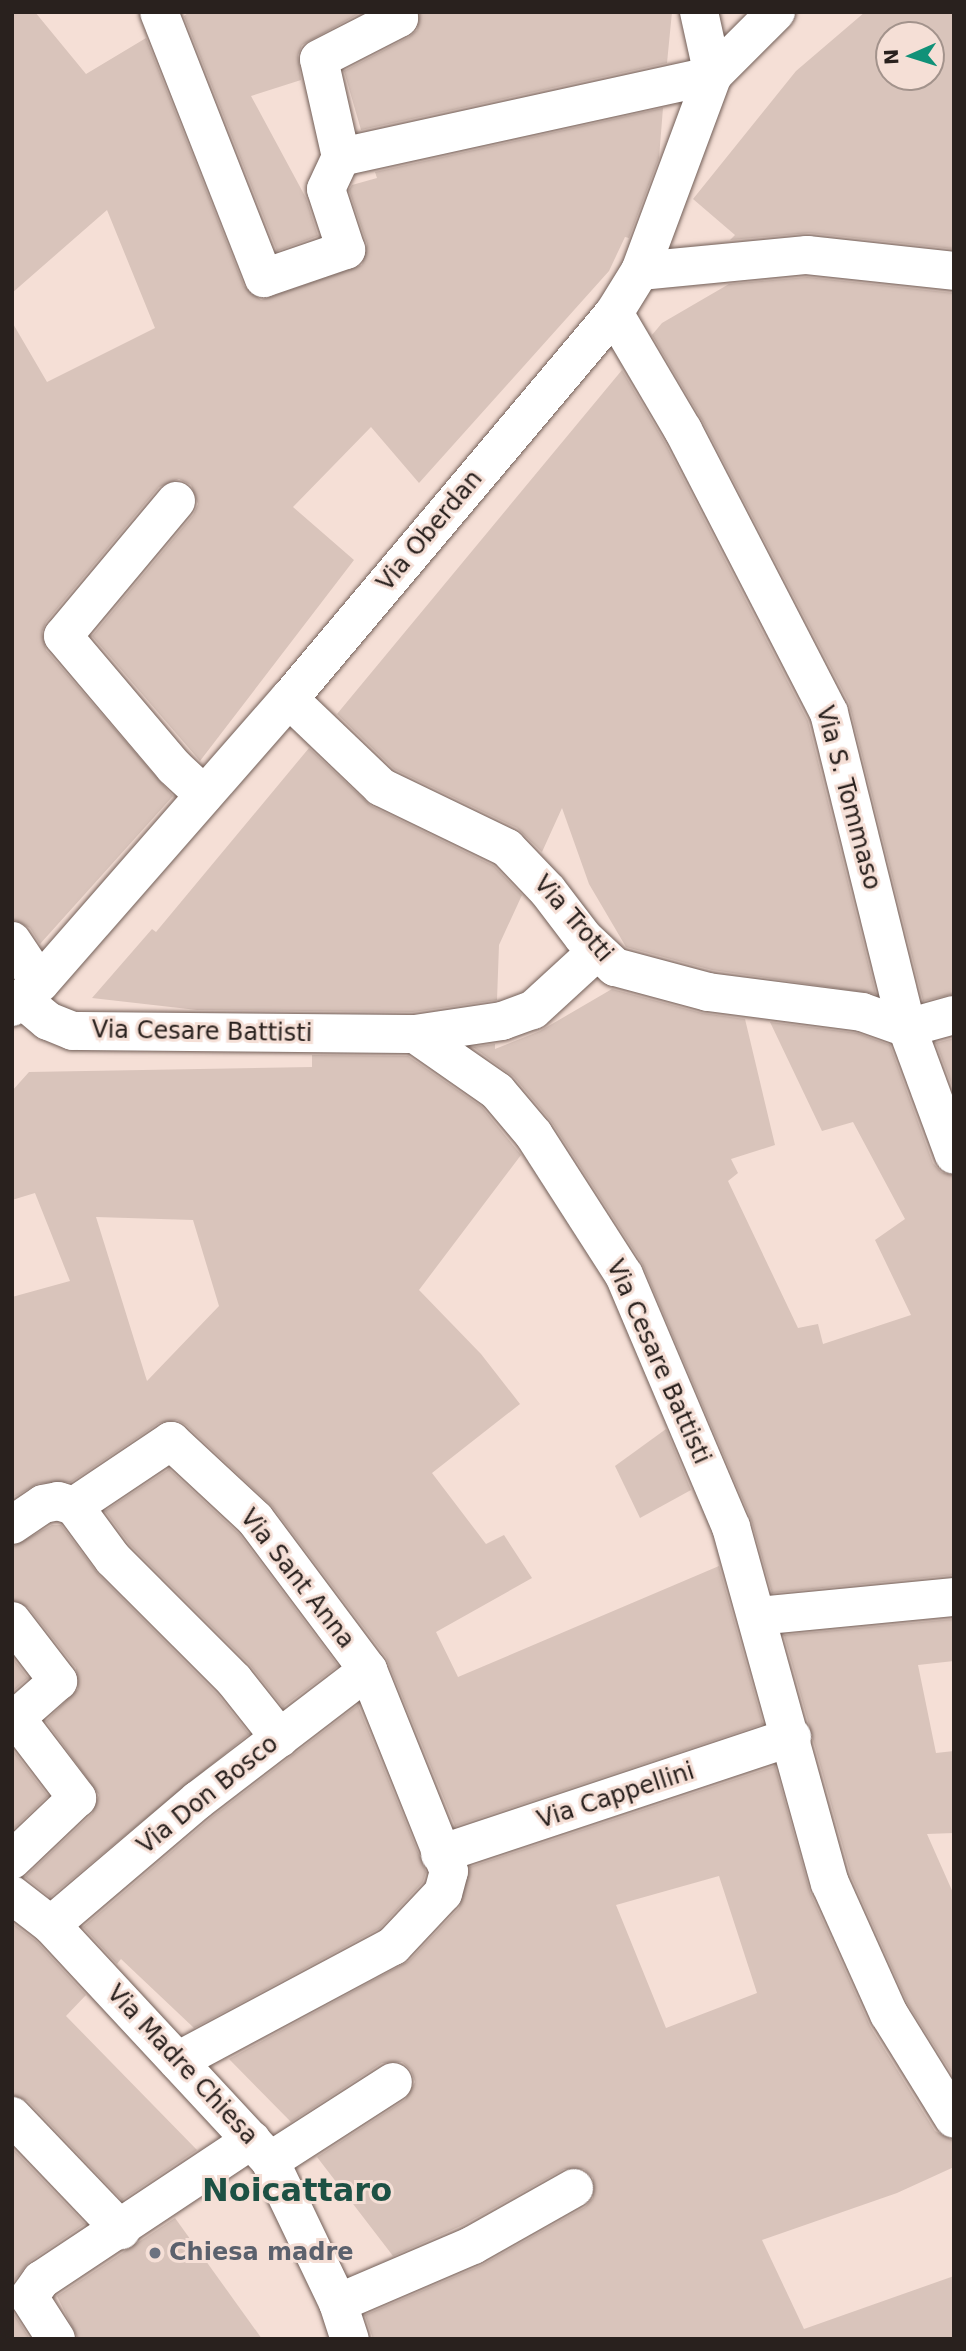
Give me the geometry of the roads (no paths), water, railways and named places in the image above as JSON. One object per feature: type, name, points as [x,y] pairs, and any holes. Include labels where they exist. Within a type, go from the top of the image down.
[{"type":"street","points":[[159,12],[264,278],[346,250],[326,188],[341,157],[319,59],[399,18],[397,12]]},
{"type":"street","points":[[341,157],[713,75],[699,12]]},
{"type":"street","name":"Via Oberdan","points":[[26,997],[289,699],[614,313],[640,271],[713,75],[776,12]]},
{"type":"street","points":[[640,271],[807,255],[954,271]]},
{"type":"street","name":"Via S. Tommaso","points":[[614,313],[683,430],[829,713],[907,1028],[954,1155]]},
{"type":"street","points":[[176,501],[63,636],[174,767],[204,795]]},
{"type":"street","name":"Via Trotti","points":[[289,699],[381,787],[507,848],[548,891],[596,952],[615,967],[638,977],[708,992],[862,1012],[907,1028]]},
{"type":"street","name":"Via Cesare Battisti","points":[[12,941],[26,997],[48,1021],[72,1031],[415,1034],[497,1091],[534,1135],[624,1275],[731,1527],[831,1883],[889,2014],[954,2119]]},
{"type":"street","points":[[415,1034],[502,1021],[533,1010],[596,952]]},
{"type":"street","points":[[907,1028],[954,1016]]},
{"type":"street","name":"Via Sant Anna","points":[[74,1506],[171,1441],[255,1519],[368,1670],[444,1862]]},
{"type":"street","points":[[12,1525],[43,1504],[58,1501],[74,1506],[113,1559],[234,1680],[280,1738]]},
{"type":"street","points":[[757,1616],[954,1597]]},
{"type":"street","points":[[12,1621],[58,1681],[16,1718],[77,1798],[12,1860]]},
{"type":"street","name":"Via Don Bosco","points":[[51,1925],[198,1800],[368,1670]]},
{"type":"street","name":"Via Cappellini","points":[[444,1862],[792,1737]]},
{"type":"street","points":[[178,2061],[393,1946],[443,1893],[444,1862]]},
{"type":"street","name":"Via Madre Chiesa","points":[[12,1895],[51,1925],[261,2150],[338,2303],[350,2339]]},
{"type":"street","points":[[56,2339],[29,2297],[41,2280],[121,2230],[261,2150],[393,2082]]},
{"type":"street","points":[[12,2116],[121,2230]]},
{"type":"street","points":[[338,2303],[473,2245],[574,2188]]},
{"type":"place","name":"Chiesa madre","points":[[155,2253]]},
{"type":"district","name":"Noicattaro","points":[[297,2190]]}]
